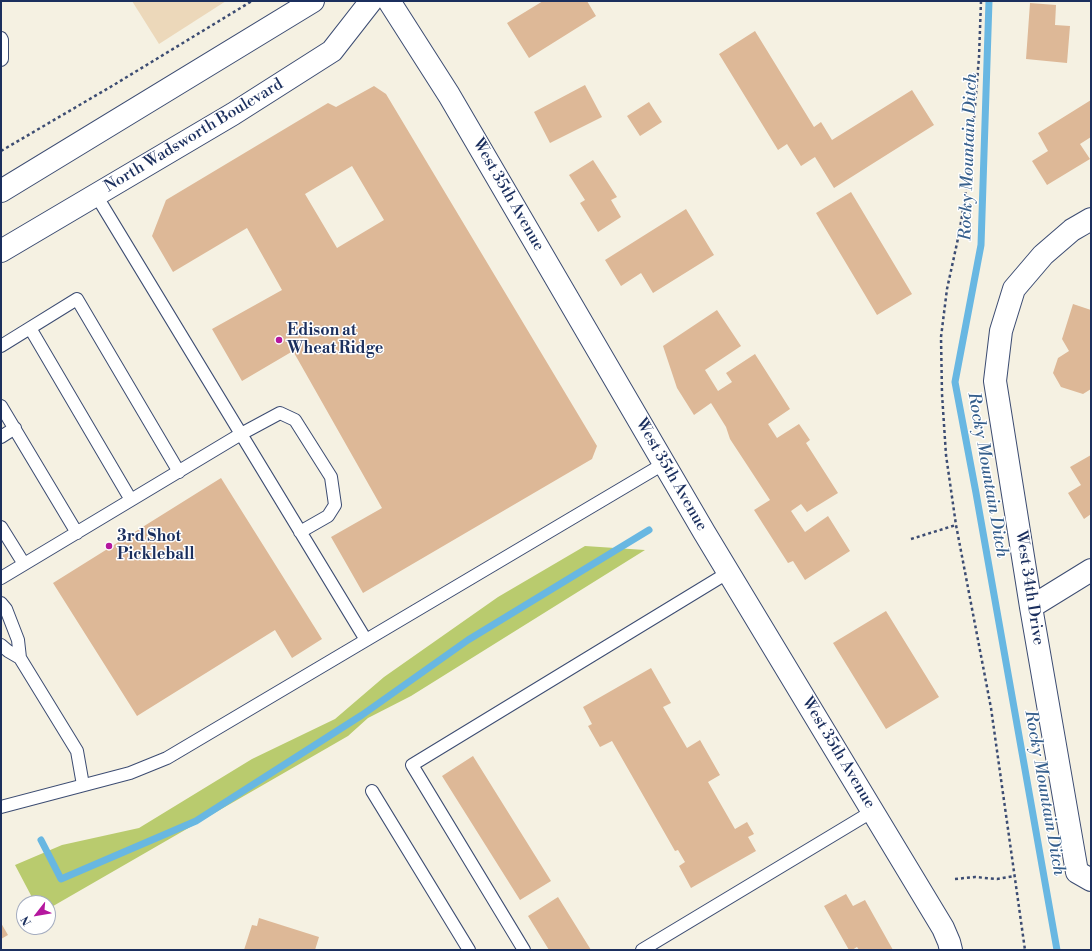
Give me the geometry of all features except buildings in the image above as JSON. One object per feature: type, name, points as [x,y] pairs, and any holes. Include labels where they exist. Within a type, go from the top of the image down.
[{"type":"street","points":[[1,191],[313,1]]},
{"type":"street","name":"North Wadsworth Boulevard","points":[[1,252],[234,114],[332,51],[371,1]]},
{"type":"street","name":"West 35th Avenue","points":[[390,1],[450,95],[729,572],[943,928],[950,942],[951,950]]},
{"type":"street","name":"West 34th Drive","points":[[1091,218],[1072,230],[1043,255],[1014,289],[1002,331],[995,381],[1031,607],[1077,872],[1091,880]]},
{"type":"street","points":[[1031,607],[1091,570]]},
{"type":"lane","points":[[1,38],[1,60]]},
{"type":"lane","points":[[96,195],[366,640]]},
{"type":"lane","points":[[1,346],[77,299],[179,472]]},
{"type":"lane","points":[[30,328],[131,500]]},
{"type":"lane","points":[[1,406],[77,533]]},
{"type":"lane","points":[[1,578],[241,434],[280,413],[295,420],[331,477],[335,505],[328,516],[300,532]]},
{"type":"lane","points":[[1,437],[15,428]]},
{"type":"lane","points":[[1,806],[130,773],[167,758],[665,463]]},
{"type":"lane","points":[[1,526],[24,564]]},
{"type":"lane","points":[[524,950],[412,765],[729,572]]},
{"type":"lane","points":[[1,603],[6,609],[18,640],[20,658],[76,751],[83,785]]},
{"type":"lane","points":[[1,645],[20,658]]},
{"type":"lane","points":[[372,791],[469,950]]},
{"type":"lane","points":[[642,950],[873,811]]},
{"type":"path","points":[[1,151],[252,1]]},
{"type":"path","points":[[981,1],[979,57],[972,143],[967,185],[959,234],[947,289],[941,337],[942,394],[946,455],[956,525],[990,708],[1025,950]]},
{"type":"path","points":[[911,539],[956,525]]},
{"type":"path","points":[[955,878],[975,877],[997,879],[1014,876]]},
{"type":"shaded area","points":[[132,1],[226,1],[159,44]]},
{"type":"green space","points":[[585,546],[645,550],[411,696],[368,718],[348,736],[56,904],[56,895],[31,895],[15,865],[62,845],[139,828],[252,759],[335,719],[384,677],[498,597]]},
{"type":"waterway","name":"Rocky Mountain Ditch","points":[[989,1],[981,245],[955,382],[1057,950]]},
{"type":"waterway","points":[[41,840],[61,879],[196,821],[362,715],[468,640],[649,530]]},
{"type":"place","name":"Edison at Wheat Ridge","points":[[279,340]]},
{"type":"place","name":"3rd Shot Pickleball","points":[[109,546]]}]
